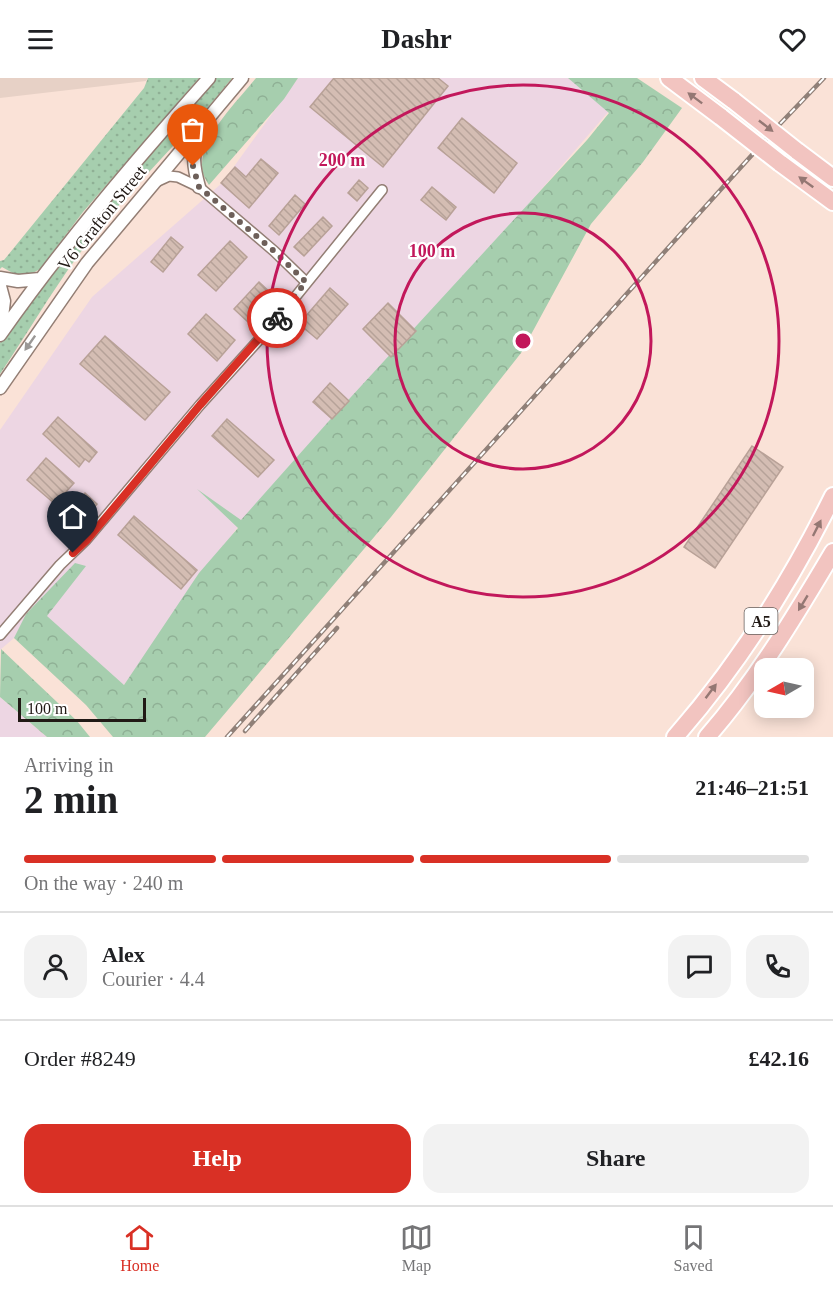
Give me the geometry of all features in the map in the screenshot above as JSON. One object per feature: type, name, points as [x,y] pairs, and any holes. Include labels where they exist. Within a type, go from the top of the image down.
[{"type":"highway","points":[[669,78],[833,202]]},
{"type":"highway","points":[[703,78],[833,178]]},
{"type":"highway","name":"A5","points":[[675,737],[737,658],[779,594],[833,496]]},
{"type":"highway","name":"A5","points":[[707,737],[795,617],[833,552]]},
{"type":"street","name":"V6 Grafton Street","points":[[0,334],[40,279],[125,173],[209,78]]},
{"type":"street","name":"V6 Grafton Street","points":[[0,388],[87,263],[242,78]]},
{"type":"street","points":[[199,187],[193,166],[194,148],[200,129]]},
{"type":"street","points":[[153,184],[169,176],[178,177],[199,187],[274,251],[306,282]]},
{"type":"street","points":[[0,635],[60,565],[87,540],[200,405],[275,322],[382,190]]},
{"type":"street","points":[[0,278],[18,281],[40,279]]},
{"type":"street","points":[[0,286],[4,301],[0,334]]},
{"type":"shaded area","points":[[0,78],[148,78],[146,81],[0,98]]},
{"type":"shaded area","points":[[298,78],[570,78],[609,111],[420,330],[242,521],[124,685],[14,638],[0,650],[0,430],[92,297],[222,183]]},
{"type":"shaded area","points":[[0,697],[47,737],[0,737]]},
{"type":"green space","points":[[148,78],[199,78],[83,212],[40,269],[29,275],[18,276],[2,267],[0,269],[0,261],[4,260],[144,88]]},
{"type":"green space","points":[[213,78],[232,78],[82,250],[0,374],[0,343],[25,308],[75,244],[139,169],[154,146]]},
{"type":"green space","points":[[256,78],[298,78],[284,99],[209,185],[203,173],[202,161],[205,148],[220,122]]},
{"type":"green space","points":[[568,78],[637,78],[682,108],[643,162],[591,224],[521,353],[391,517],[205,737],[113,737],[86,705],[14,638],[26,614],[75,563],[86,566],[47,616],[124,685],[199,573],[238,528],[197,489],[241,520],[587,140],[609,113]]},
{"type":"green space","points":[[1,649],[77,721],[90,737],[47,737],[0,697]]},
{"type":"building","points":[[334,78],[438,78],[448,86],[383,167],[310,107]]},
{"type":"building","points":[[462,118],[517,163],[494,193],[438,148]]},
{"type":"building","points":[[261,159],[278,173],[249,208],[221,183],[235,167],[246,177]]},
{"type":"building","points":[[359,180],[368,188],[357,201],[348,193]]},
{"type":"building","points":[[432,187],[456,207],[446,220],[421,200]]},
{"type":"building","points":[[295,195],[305,204],[279,235],[269,226]]},
{"type":"building","points":[[323,217],[332,226],[304,256],[294,247]]},
{"type":"building","points":[[171,237],[183,247],[163,272],[151,262]]},
{"type":"building","points":[[230,241],[247,257],[216,291],[198,275]]},
{"type":"building","points":[[259,282],[273,295],[248,322],[234,309]]},
{"type":"building","points":[[330,288],[348,304],[317,339],[299,324]]},
{"type":"building","points":[[388,303],[416,331],[391,357],[363,329]]},
{"type":"building","points":[[206,314],[235,340],[217,361],[188,334]]},
{"type":"building","points":[[105,336],[170,392],[145,420],[80,364]]},
{"type":"building","points":[[330,383],[349,401],[332,419],[313,402]]},
{"type":"building","points":[[58,417],[97,452],[89,462],[85,459],[79,467],[43,434]]},
{"type":"building","points":[[227,419],[274,460],[258,477],[212,436]]},
{"type":"building","points":[[752,446],[783,467],[715,568],[684,547]]},
{"type":"building","points":[[46,458],[74,483],[55,504],[27,480]]},
{"type":"building","points":[[85,493],[97,504],[79,525],[67,514]]},
{"type":"building","points":[[134,516],[197,570],[181,589],[118,535]]},
{"type":"railway","points":[[227,737],[778,126],[824,78]]},
{"type":"railway","points":[[245,731],[337,628]]},
{"type":"way so far","points":[[193,166],[199,187],[274,251],[306,282],[277,318]]},
{"type":"route","points":[[73,553],[87,540],[152,461],[277,318]]}]
